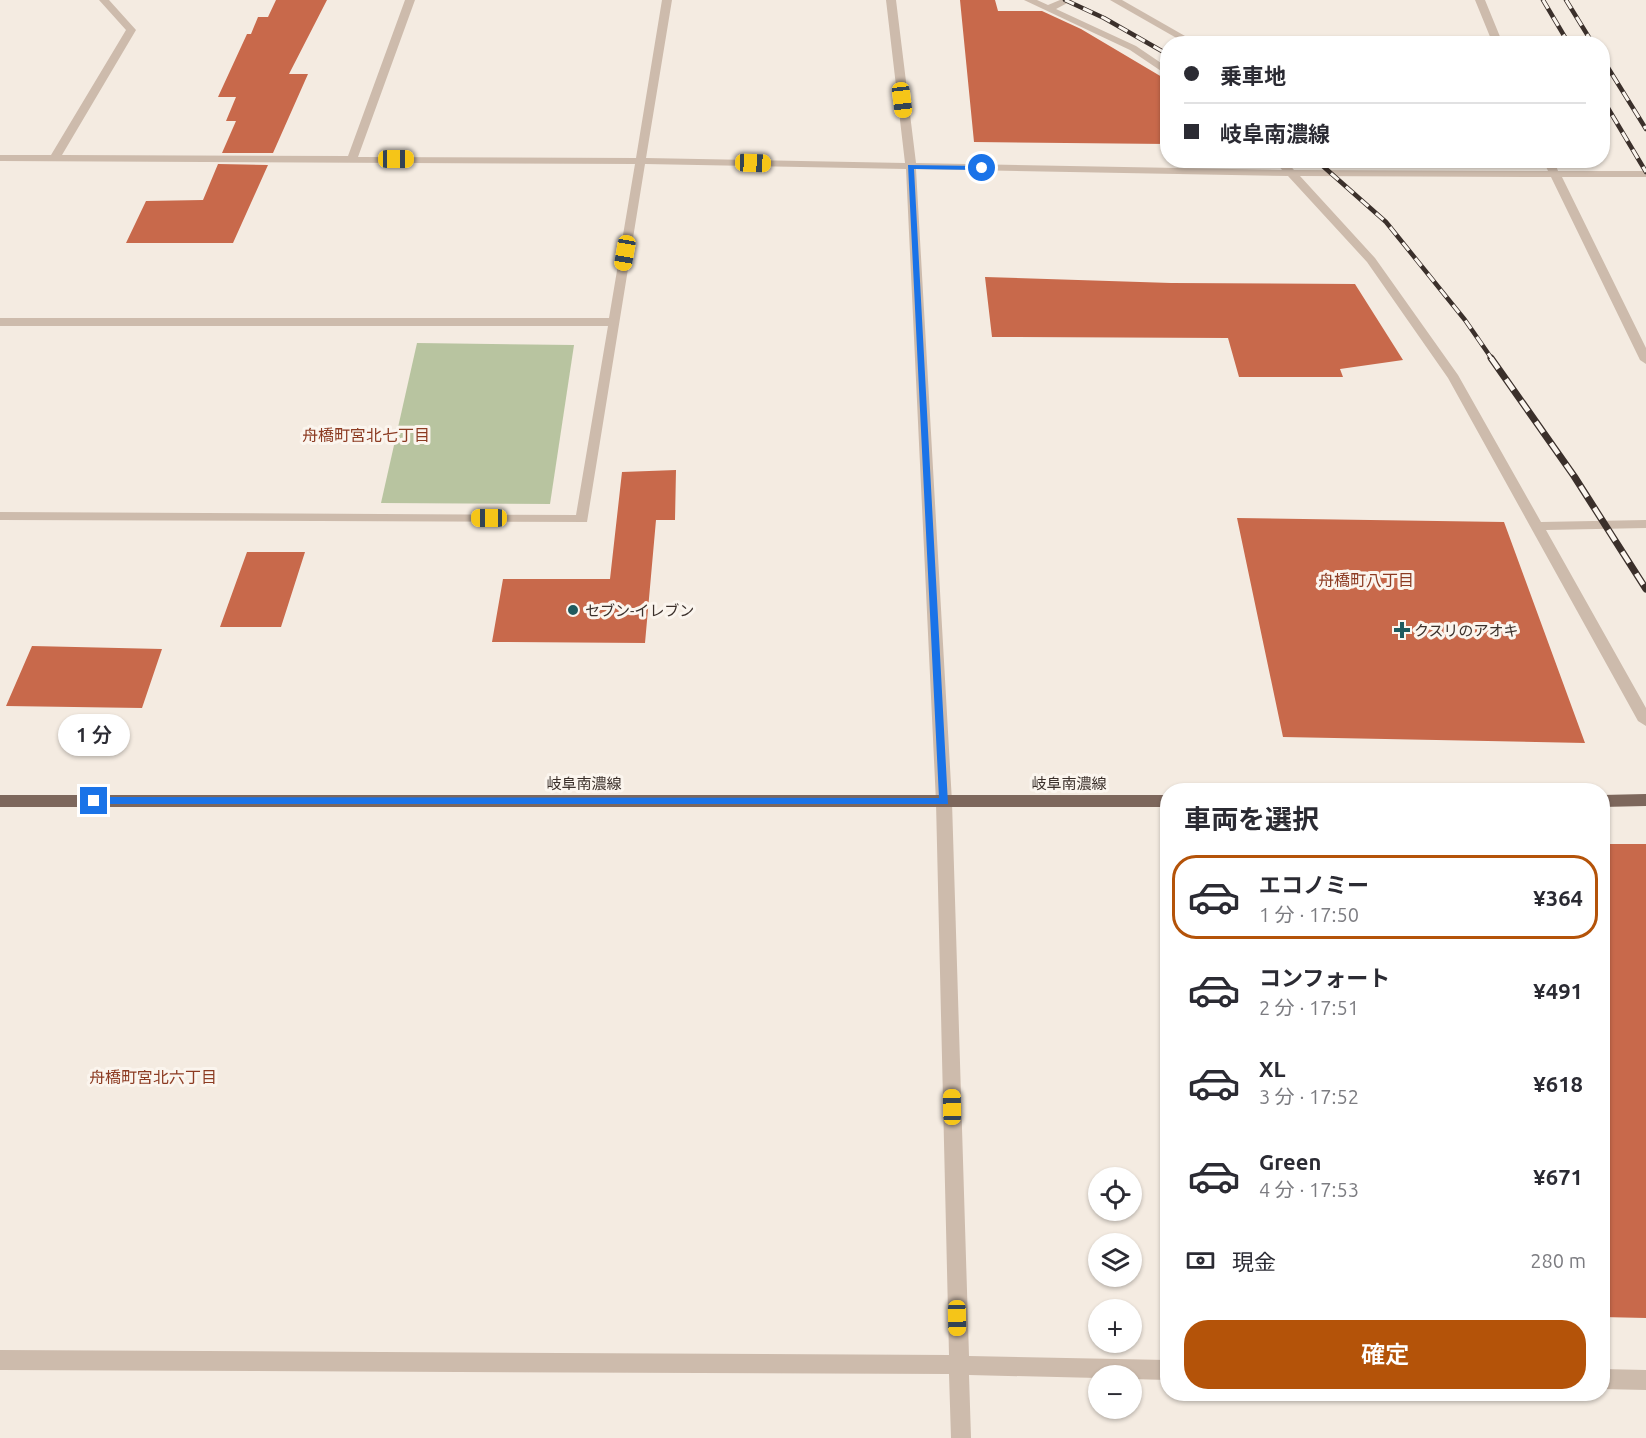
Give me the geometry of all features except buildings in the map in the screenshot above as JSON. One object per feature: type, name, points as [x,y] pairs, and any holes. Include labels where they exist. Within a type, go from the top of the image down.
[{"type":"main road","name":"岐阜南濃線","points":[[0,801],[1160,801]]},
{"type":"main road","points":[[1610,801],[1646,801]]},
{"type":"street","points":[[55,158],[131,30],[104,0]]},
{"type":"street","points":[[352,159],[410,0]]},
{"type":"street","points":[[0,516],[582,519],[667,0]]},
{"type":"street","points":[[891,0],[910,166],[944,802],[961,1438]]},
{"type":"street","points":[[1029,0],[1133,48],[1160,67]]},
{"type":"street","points":[[1047,9],[1068,0]]},
{"type":"street","points":[[1115,0],[1180,36]]},
{"type":"street","points":[[1479,0],[1495,36]]},
{"type":"street","points":[[0,158],[640,161],[1290,173],[1646,174]]},
{"type":"street","points":[[1286,168],[1378,270],[1454,378],[1646,721]]},
{"type":"street","points":[[1389,168],[1398,174]]},
{"type":"street","points":[[1551,168],[1646,360]]},
{"type":"street","points":[[0,322],[613,322]]},
{"type":"street","points":[[1537,526],[1646,524]]},
{"type":"street","points":[[0,1360],[958,1365],[1160,1370]]},
{"type":"street","points":[[1610,1379],[1646,1380]]},
{"type":"green space","points":[[417,343],[574,345],[550,504],[381,503]]},
{"type":"railway","points":[[1065,0],[1104,18],[1160,50]]},
{"type":"railway","points":[[1543,0],[1564,36]]},
{"type":"railway","points":[[1566,0],[1588,36]]},
{"type":"railway","points":[[1610,71],[1646,129]]},
{"type":"railway","points":[[1610,111],[1646,172]]},
{"type":"railway","points":[[1325,168],[1386,222],[1465,320],[1492,359]]},
{"type":"railway","points":[[1491,358],[1574,476],[1646,589]]},
{"type":"place","name":"セブン-イレブン","points":[[573,610]]},
{"type":"place","name":"クスリのアオキ","points":[[1402,630]]},
{"type":"district","name":"舟橋町宮北七丁目","points":[[366,435]]},
{"type":"district","name":"舟橋町八丁目","points":[[1366,580]]},
{"type":"district","name":"舟橋町宮北六丁目","points":[[153,1077]]},
{"type":"route","points":[[94,801],[944,802],[910,166],[982,168]]}]
